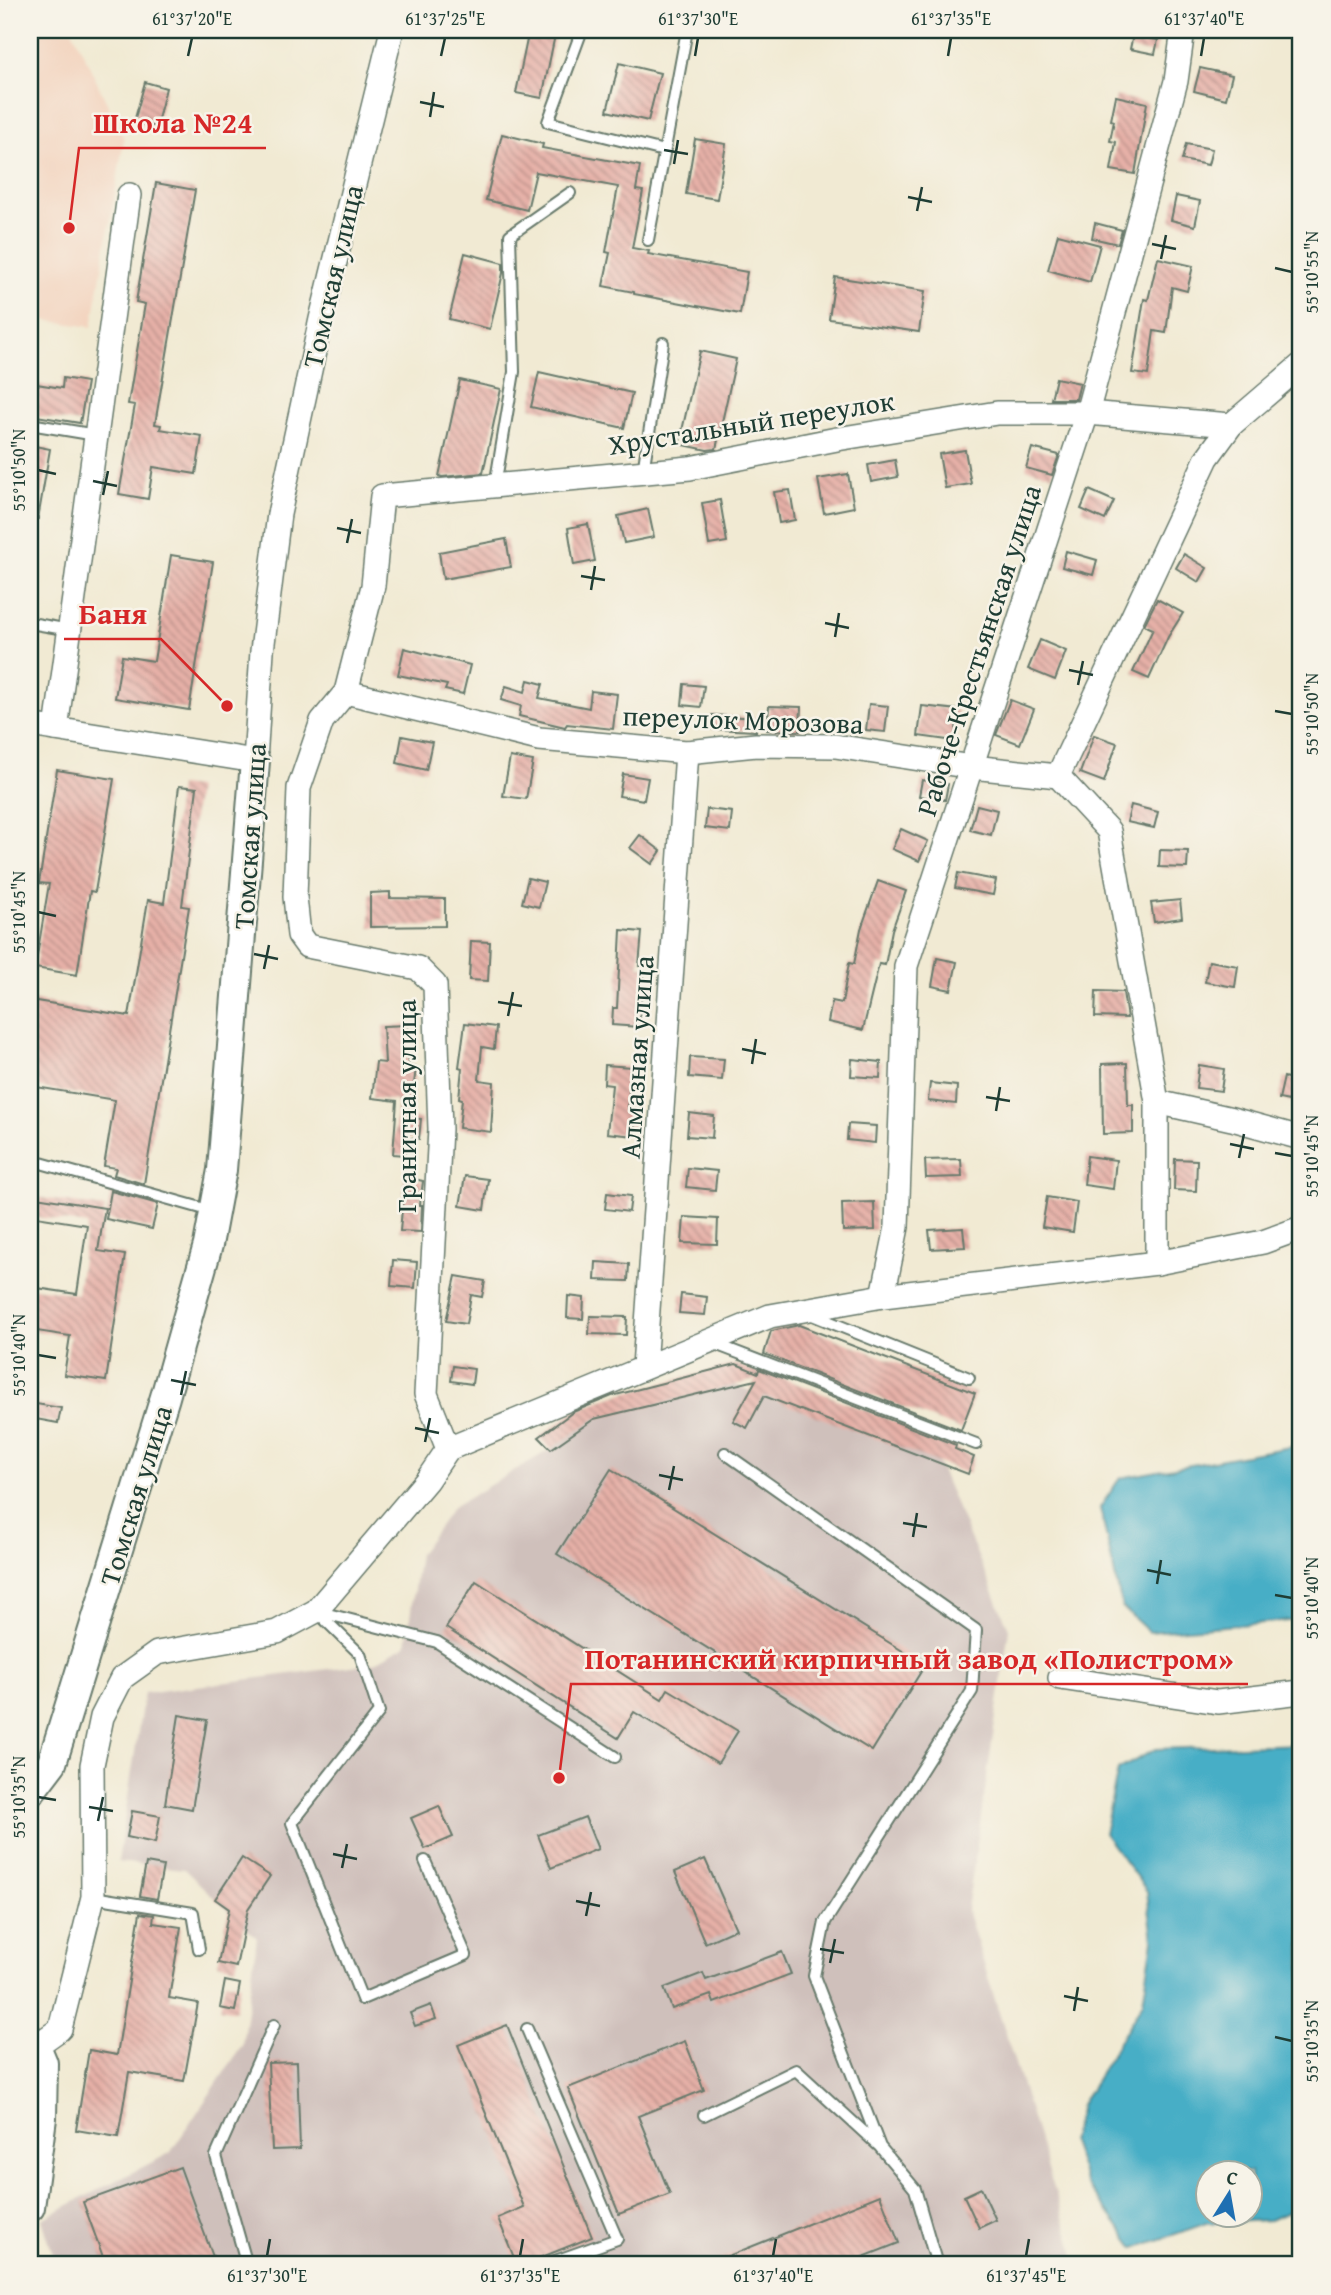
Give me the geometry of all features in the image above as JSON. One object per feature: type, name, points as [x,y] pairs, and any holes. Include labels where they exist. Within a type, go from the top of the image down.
[{"type":"street","name":"Томская улица","points":[[30,1792],[52,1763],[59,1742],[198,1284],[214,1211],[223,1157],[264,639],[279,514],[321,319],[393,30]]},
{"type":"street","name":"Рабоче-Крестьянская улица","points":[[883,1296],[897,1227],[906,966],[1087,413],[1176,81],[1183,30]]},
{"type":"street","points":[[56,729],[130,195]]},
{"type":"street","points":[[1157,1262],[1157,1102],[1109,831],[1058,776],[1207,458],[1231,425],[1301,365]]},
{"type":"street","name":"Хрустальный переулок","points":[[382,496],[690,468],[837,439],[997,414],[1087,413],[1231,425]]},
{"type":"street","name":"Гранитная улица","points":[[382,496],[373,586],[346,692],[322,721],[299,788],[295,897],[299,935],[307,946],[418,968],[435,985],[440,1129],[426,1394],[448,1449]]},
{"type":"street","name":"переулок Морозова","points":[[346,692],[539,739],[687,752],[756,745],[835,746],[972,767],[1058,776]]},
{"type":"street","points":[[30,724],[255,761]]},
{"type":"street","name":"Алмазная улица","points":[[644,1367],[687,752]]},
{"type":"street","points":[[1157,1102],[1301,1138]]},
{"type":"street","points":[[30,2207],[42,2118],[43,2063],[33,2042],[60,2029],[93,1897],[92,1765],[102,1717],[122,1678],[157,1653],[276,1632],[316,1611],[426,1480],[448,1449],[770,1316],[883,1296],[1157,1262],[1263,1242],[1301,1228]]},
{"type":"street","points":[[1060,1678],[1217,1703],[1301,1692]]},
{"type":"lane","points":[[582,30],[548,122],[664,151]]},
{"type":"lane","points":[[648,240],[687,30]]},
{"type":"lane","points":[[495,486],[514,372],[510,235],[570,192]]},
{"type":"lane","points":[[643,472],[663,344]]},
{"type":"lane","points":[[30,424],[96,435]]},
{"type":"lane","points":[[30,623],[70,630]]},
{"type":"lane","points":[[30,1160],[214,1211]]},
{"type":"lane","points":[[801,1311],[969,1378]]},
{"type":"lane","points":[[708,1341],[976,1444]]},
{"type":"lane","points":[[725,1453],[976,1630],[972,1691],[825,1922],[814,1976],[880,2147]]},
{"type":"lane","points":[[316,1611],[438,1642],[615,1757]]},
{"type":"lane","points":[[316,1611],[360,1654],[379,1712],[292,1823],[362,2000],[466,1955],[425,1861]]},
{"type":"lane","points":[[93,1897],[193,1913],[199,1949]]},
{"type":"lane","points":[[247,2265],[216,2156],[274,2025]]},
{"type":"lane","points":[[527,2029],[617,2239],[544,2265]]},
{"type":"lane","points":[[704,2115],[796,2070],[880,2147],[915,2189],[937,2265]]},
{"type":"shaded area","points":[[30,30],[72,30],[124,139],[92,327],[30,318]]},
{"type":"shaded area","points":[[734,1385],[937,1461],[1009,1629],[967,1910],[1078,2265],[56,2265],[42,2219],[170,2153],[242,2046],[257,1938],[184,1869],[118,1862],[144,1693],[374,1663],[406,1645],[419,1554],[453,1507],[551,1449],[594,1419]]},
{"type":"water","points":[[1301,1445],[1301,1620],[1149,1632],[1122,1607],[1100,1508],[1120,1478]]},
{"type":"water","points":[[1301,1744],[1301,2206],[1264,2220],[1264,2158],[1194,2158],[1194,2228],[1135,2248],[1086,2183],[1071,2142],[1081,2105],[1143,2002],[1153,1940],[1147,1891],[1104,1833],[1118,1770],[1156,1749]]},
{"type":"building","points":[[529,30],[556,30],[542,98],[516,93]]},
{"type":"building","points":[[1133,35],[1158,40],[1155,54],[1130,49]]},
{"type":"building","points":[[619,63],[660,73],[648,121],[607,111]]},
{"type":"building","points":[[1200,68],[1232,75],[1226,99],[1194,91]]},
{"type":"building","points":[[145,82],[166,88],[156,127],[134,122]]},
{"type":"building","points":[[1116,96],[1147,103],[1135,174],[1111,170],[1116,142],[1110,141],[1114,121],[1111,120]]},
{"type":"building","points":[[502,134],[543,144],[542,148],[640,166],[636,190],[643,191],[632,248],[649,251],[648,254],[747,272],[740,314],[603,286],[610,253],[606,252],[618,187],[536,172],[527,210],[486,200]]},
{"type":"building","points":[[695,139],[726,144],[717,199],[686,194]]},
{"type":"building","points":[[1186,144],[1212,149],[1208,165],[1182,160]]},
{"type":"building","points":[[156,183],[195,190],[155,424],[161,425],[160,429],[202,436],[196,474],[153,467],[148,499],[119,494],[135,405],[128,404],[145,304],[136,302]]},
{"type":"building","points":[[1176,196],[1200,201],[1195,226],[1171,220]]},
{"type":"building","points":[[1095,223],[1122,230],[1118,244],[1092,238]]},
{"type":"building","points":[[1058,234],[1100,245],[1090,282],[1048,270]]},
{"type":"building","points":[[465,253],[503,263],[490,329],[449,319]]},
{"type":"building","points":[[1158,258],[1193,266],[1187,291],[1172,287],[1166,333],[1154,331],[1148,375],[1132,373],[1144,299],[1148,300]]},
{"type":"building","points":[[835,277],[925,291],[919,332],[829,319]]},
{"type":"building","points":[[700,351],[736,359],[716,449],[707,450],[679,444]]},
{"type":"building","points":[[539,372],[632,393],[624,428],[531,407]]},
{"type":"building","points":[[63,378],[87,382],[80,423],[30,415],[30,383],[62,388]]},
{"type":"building","points":[[1056,378],[1080,383],[1076,399],[1051,399]]},
{"type":"building","points":[[460,380],[501,389],[483,473],[442,477],[439,476]]},
{"type":"building","points":[[30,445],[50,449],[38,519],[30,519]]},
{"type":"building","points":[[1032,448],[1059,455],[1052,475],[1026,468]]},
{"type":"building","points":[[965,450],[971,484],[945,488],[939,454]]},
{"type":"building","points":[[895,460],[898,477],[871,482],[868,465]]},
{"type":"building","points":[[848,474],[854,507],[824,513],[818,479]]},
{"type":"building","points":[[790,490],[795,520],[779,523],[774,492]]},
{"type":"building","points":[[1089,490],[1114,501],[1105,520],[1081,509]]},
{"type":"building","points":[[720,500],[727,542],[709,545],[702,503]]},
{"type":"building","points":[[648,509],[654,537],[624,543],[618,516]]},
{"type":"building","points":[[588,524],[595,561],[574,565],[568,528]]},
{"type":"building","points":[[506,539],[511,567],[443,579],[439,552]]},
{"type":"building","points":[[1066,551],[1097,560],[1093,575],[1062,567]]},
{"type":"building","points":[[1184,554],[1207,568],[1199,582],[1176,568]]},
{"type":"building","points":[[171,555],[213,562],[189,710],[115,698],[122,656],[154,661]]},
{"type":"building","points":[[1157,599],[1183,613],[1168,637],[1149,679],[1133,672],[1153,629],[1144,625]]},
{"type":"building","points":[[1040,640],[1066,651],[1055,680],[1028,669]]},
{"type":"building","points":[[404,648],[470,665],[463,694],[445,690],[447,685],[398,675]]},
{"type":"building","points":[[528,680],[543,684],[539,698],[589,708],[591,691],[617,694],[613,729],[567,724],[565,727],[519,716],[521,706],[501,700],[506,686],[525,692]]},
{"type":"building","points":[[684,684],[704,686],[701,707],[682,705]]},
{"type":"building","points":[[1010,700],[1034,709],[1020,744],[996,735]]},
{"type":"building","points":[[869,704],[888,706],[885,732],[866,730]]},
{"type":"building","points":[[769,706],[801,707],[800,731],[767,730]]},
{"type":"building","points":[[922,706],[958,710],[955,741],[918,736]]},
{"type":"building","points":[[712,715],[756,718],[756,731],[711,729]]},
{"type":"building","points":[[1094,735],[1117,743],[1104,782],[1080,773]]},
{"type":"building","points":[[402,736],[432,742],[426,770],[397,763]]},
{"type":"building","points":[[510,757],[533,761],[526,799],[503,796]]},
{"type":"building","points":[[57,770],[114,779],[95,892],[90,891],[77,975],[35,968],[49,884],[39,883]]},
{"type":"building","points":[[623,774],[648,778],[644,800],[619,796]]},
{"type":"building","points":[[922,780],[948,784],[945,800],[919,796]]},
{"type":"building","points":[[179,786],[197,788],[182,906],[189,907],[144,1184],[114,1175],[116,1168],[104,1166],[115,1100],[30,1086],[30,1000],[129,1016],[148,900],[164,903]]},
{"type":"building","points":[[977,805],[997,810],[991,835],[970,830]]},
{"type":"building","points":[[1131,805],[1158,812],[1154,828],[1127,822]]},
{"type":"building","points":[[707,809],[732,812],[730,831],[705,828]]},
{"type":"building","points":[[901,829],[928,841],[919,861],[892,849]]},
{"type":"building","points":[[640,835],[661,851],[652,864],[630,848]]},
{"type":"building","points":[[1160,850],[1188,851],[1187,868],[1159,867]]},
{"type":"building","points":[[958,873],[996,880],[993,895],[955,888]]},
{"type":"building","points":[[528,878],[545,882],[539,907],[522,903]]},
{"type":"building","points":[[878,881],[906,891],[892,930],[885,965],[879,964],[863,1030],[828,1022],[832,1001],[842,1003],[849,963],[854,964],[861,929]]},
{"type":"building","points":[[390,892],[390,898],[445,899],[445,926],[370,927],[370,893]]},
{"type":"building","points":[[1180,900],[1182,918],[1154,922],[1151,903]]},
{"type":"building","points":[[621,930],[642,932],[639,966],[644,966],[639,1027],[612,1025],[613,1008],[617,1008]]},
{"type":"building","points":[[471,941],[490,942],[488,981],[469,980]]},
{"type":"building","points":[[937,958],[957,962],[951,990],[932,986]]},
{"type":"building","points":[[1209,961],[1238,966],[1235,987],[1205,982]]},
{"type":"building","points":[[1096,991],[1123,992],[1127,1018],[1095,1017]]},
{"type":"building","points":[[465,1023],[496,1027],[494,1049],[482,1047],[479,1080],[494,1082],[491,1132],[459,1128],[462,1068],[459,1067]]},
{"type":"building","points":[[408,1025],[409,1066],[416,1067],[410,1118],[421,1119],[419,1139],[407,1138],[405,1155],[393,1154],[397,1101],[372,1098],[376,1062],[385,1063],[383,1026]]},
{"type":"building","points":[[690,1057],[724,1059],[722,1080],[689,1077]]},
{"type":"building","points":[[852,1059],[881,1062],[880,1078],[851,1076]]},
{"type":"building","points":[[1127,1063],[1128,1105],[1133,1105],[1133,1133],[1103,1134],[1102,1064]]},
{"type":"building","points":[[605,1065],[631,1067],[628,1109],[637,1110],[634,1136],[607,1133],[612,1085],[604,1084]]},
{"type":"building","points":[[1199,1065],[1224,1069],[1221,1091],[1196,1088]]},
{"type":"building","points":[[1284,1077],[1299,1081],[1294,1102],[1279,1099]]},
{"type":"building","points":[[930,1083],[957,1086],[956,1104],[928,1101]]},
{"type":"building","points":[[689,1113],[714,1116],[712,1138],[687,1136]]},
{"type":"building","points":[[848,1124],[876,1126],[875,1143],[847,1140]]},
{"type":"building","points":[[1087,1156],[1116,1160],[1113,1189],[1084,1185]]},
{"type":"building","points":[[961,1159],[962,1177],[926,1178],[925,1160]]},
{"type":"building","points":[[1175,1159],[1197,1160],[1196,1191],[1174,1190]]},
{"type":"building","points":[[688,1168],[717,1171],[715,1190],[686,1187]]},
{"type":"building","points":[[465,1176],[488,1179],[484,1210],[460,1206]]},
{"type":"building","points":[[405,1177],[423,1181],[421,1232],[400,1231]]},
{"type":"building","points":[[111,1191],[158,1204],[152,1229],[106,1219]]},
{"type":"building","points":[[607,1193],[631,1196],[629,1212],[605,1209]]},
{"type":"building","points":[[30,1196],[105,1208],[98,1251],[125,1255],[106,1381],[64,1375],[70,1336],[30,1330],[30,1287],[77,1294],[87,1225],[30,1216]]},
{"type":"building","points":[[1047,1197],[1077,1202],[1073,1232],[1042,1227]]},
{"type":"building","points":[[874,1202],[875,1230],[843,1231],[842,1203]]},
{"type":"building","points":[[684,1217],[718,1219],[717,1244],[682,1243]]},
{"type":"building","points":[[963,1228],[965,1247],[931,1249],[929,1230]]},
{"type":"building","points":[[393,1260],[417,1262],[415,1288],[391,1286]]},
{"type":"building","points":[[596,1262],[629,1264],[628,1281],[595,1280]]},
{"type":"building","points":[[456,1276],[485,1281],[482,1297],[471,1295],[466,1324],[446,1321]]},
{"type":"building","points":[[681,1294],[707,1297],[705,1315],[679,1313]]},
{"type":"building","points":[[568,1296],[584,1298],[583,1319],[567,1318]]},
{"type":"building","points":[[590,1316],[627,1317],[626,1335],[589,1334]]},
{"type":"building","points":[[799,1325],[975,1393],[961,1430],[764,1354],[771,1331]]},
{"type":"building","points":[[736,1364],[758,1373],[759,1369],[956,1445],[955,1449],[974,1457],[968,1474],[764,1396],[747,1428],[733,1421],[756,1380],[594,1419],[551,1449],[539,1437],[573,1412],[612,1396]]},
{"type":"building","points":[[453,1366],[474,1369],[472,1384],[451,1381]]},
{"type":"building","points":[[30,1403],[61,1408],[58,1423],[30,1418]]},
{"type":"building","points":[[611,1469],[925,1665],[872,1751],[557,1554]]},
{"type":"building","points":[[476,1581],[662,1699],[668,1689],[738,1731],[718,1763],[634,1712],[618,1738],[446,1628]]},
{"type":"building","points":[[179,1715],[207,1720],[192,1809],[165,1804]]},
{"type":"building","points":[[439,1806],[453,1837],[425,1849],[411,1818]]},
{"type":"building","points":[[132,1811],[160,1816],[155,1843],[127,1837]]},
{"type":"building","points":[[585,1817],[598,1849],[551,1868],[538,1835]]},
{"type":"building","points":[[242,1858],[270,1876],[248,1909],[236,1967],[218,1963],[229,1909],[215,1899]]},
{"type":"building","points":[[705,1859],[736,1929],[705,1943],[675,1872]]},
{"type":"building","points":[[146,1863],[163,1866],[157,1899],[140,1896]]},
{"type":"building","points":[[140,1913],[154,1915],[153,1923],[181,1927],[169,1998],[198,2003],[184,2081],[129,2072],[118,2137],[76,2130],[89,2050],[117,2055]]},
{"type":"building","points":[[782,1952],[791,1974],[714,2003],[711,1995],[672,2009],[664,1988],[703,1973],[706,1980]]},
{"type":"building","points":[[225,1981],[240,1984],[235,2011],[220,2008]]},
{"type":"building","points":[[431,2005],[436,2019],[415,2026],[410,2013]]},
{"type":"building","points":[[507,2025],[592,2237],[522,2265],[517,2265],[498,2218],[524,2207],[458,2045]]},
{"type":"building","points":[[685,2041],[704,2090],[638,2116],[670,2194],[619,2214],[568,2088]]},
{"type":"building","points":[[297,2062],[300,2149],[272,2150],[268,2063]]},
{"type":"building","points":[[180,2167],[216,2265],[106,2265],[83,2202]]},
{"type":"building","points":[[981,2188],[996,2220],[979,2228],[964,2196]]},
{"type":"building","points":[[880,2195],[899,2243],[843,2265],[706,2265]]},
{"type":"place","name":"Школа №24","points":[[69,228]]},
{"type":"place","name":"Баня","points":[[227,706]]},
{"type":"place","name":"Потанинский кирпичный завод «Полистром»","points":[[559,1778]]}]
